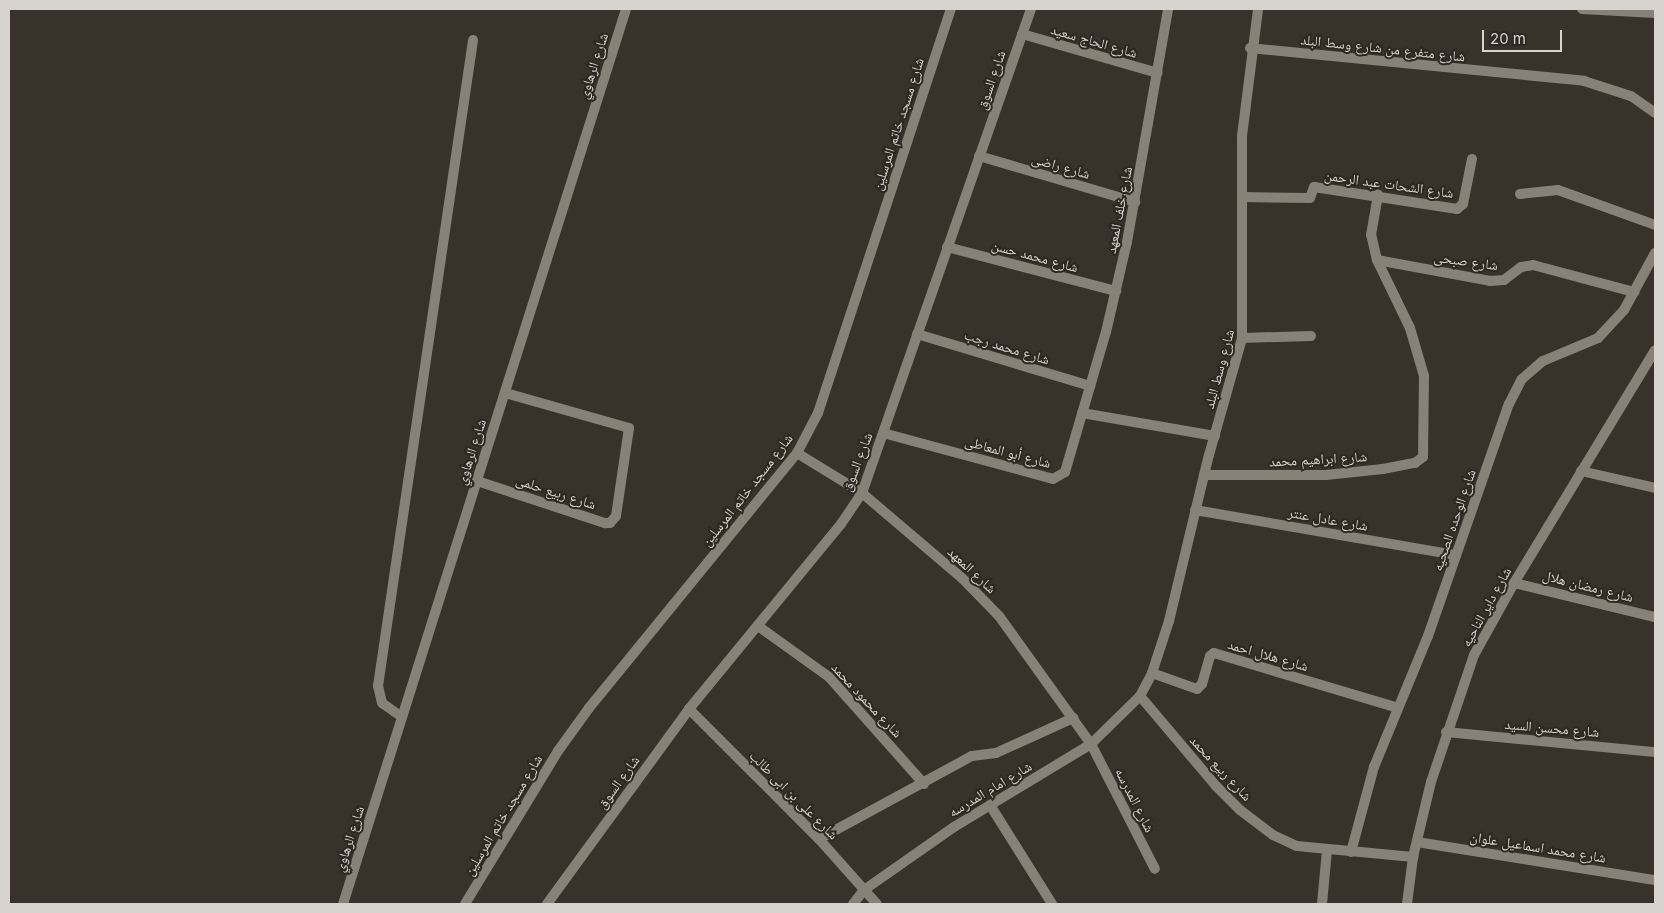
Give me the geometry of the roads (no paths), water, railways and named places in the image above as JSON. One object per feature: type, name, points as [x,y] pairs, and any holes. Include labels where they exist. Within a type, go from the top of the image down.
[{"type":"street","name":"شارع الرهاوي","points":[[343,904],[626,9]]},
{"type":"street","name":"شارع مسجد خاتم المرسلين","points":[[465,904],[558,751],[589,708],[797,453],[818,413],[951,9]]},
{"type":"street","name":"شارع السوق","points":[[547,904],[689,709],[758,626],[862,493],[1031,9]]},
{"type":"street","name":"شارع خلف المعهد","points":[[1082,413],[1116,291],[1158,73],[1168,9]]},
{"type":"street","name":"شارع وسط البلد","points":[[1140,696],[1152,673],[1169,621],[1204,475],[1242,338],[1242,136],[1250,48],[1258,9]]},
{"type":"street","points":[[1582,9],[1655,13]]},
{"type":"street","name":"شارع الحاج سعيد","points":[[1022,34],[1158,73]]},
{"type":"street","points":[[402,717],[382,703],[378,686],[473,40]]},
{"type":"street","name":"شارع متفرع من شارع وسط البلد","points":[[1250,48],[1584,81],[1630,96],[1655,113]]},
{"type":"street","name":"شارع راضى","points":[[979,156],[1134,202]]},
{"type":"street","name":"شارع الشحات عبد الرحمن","points":[[1242,197],[1310,198],[1314,187],[1461,207],[1472,159]]},
{"type":"street","points":[[1520,194],[1558,190],[1655,225]]},
{"type":"street","points":[[1377,260],[1371,235],[1378,195]]},
{"type":"street","name":"شارع محمد حسن","points":[[948,247],[1116,291]]},
{"type":"street","name":"شارع الوحده الصحيه","points":[[1351,852],[1374,767],[1456,555],[1509,404],[1522,379],[1543,360],[1598,338],[1624,310],[1655,253]]},
{"type":"street","name":"شارع صبحى","points":[[1377,260],[1490,281],[1504,280],[1521,267],[1533,265],[1634,292]]},
{"type":"street","name":"شارع ابراهيم محمد","points":[[1204,475],[1298,476],[1383,469],[1415,463],[1423,457],[1426,450],[1425,393],[1419,358],[1410,328],[1377,260]]},
{"type":"street","name":"شارع محمد رجب","points":[[917,334],[1090,386]]},
{"type":"street","points":[[1242,338],[1311,336]]},
{"type":"street","name":"شارع داير الناحيه","points":[[1407,904],[1413,857],[1446,732],[1474,655],[1514,582],[1655,350]]},
{"type":"street","name":"شارع ربيع حلمى","points":[[477,480],[605,523],[610,523],[616,516],[629,428],[505,393]]},
{"type":"street","points":[[1082,413],[1215,436]]},
{"type":"street","name":"شارع أبو المعاطى","points":[[883,433],[1053,479],[1065,472],[1082,413]]},
{"type":"street","name":"شارع المعهد","points":[[797,453],[862,493],[962,578],[999,616],[1091,744]]},
{"type":"street","points":[[1581,471],[1655,488]]},
{"type":"street","name":"شارع عادل عنتر","points":[[1195,510],[1456,555]]},
{"type":"street","name":"شارع رمضان هلال","points":[[1514,582],[1655,617]]},
{"type":"street","name":"شارع محمود محمد","points":[[758,626],[830,677],[924,784]]},
{"type":"street","name":"شارع هلال احمد","points":[[1152,673],[1197,688],[1202,684],[1210,656],[1214,653],[1398,708]]},
{"type":"street","name":"شارع امام المدرسه","points":[[853,904],[864,890],[990,805],[1091,744],[1140,696]]},
{"type":"street","name":"شارع ربيع محمد","points":[[1140,696],[1240,810],[1273,835],[1297,846],[1413,857]]},
{"type":"street","name":"شارع على بن ابى طالب","points":[[689,709],[819,839],[877,904]]},
{"type":"street","points":[[819,839],[924,784],[972,756],[996,753],[1073,718]]},
{"type":"street","name":"شارع محسن السيد","points":[[1446,732],[1655,752]]},
{"type":"street","name":"شارع المدرسه","points":[[1091,744],[1155,869]]},
{"type":"street","points":[[990,805],[1052,904]]},
{"type":"street","name":"شارع محمد اسماعيل علوان","points":[[1417,842],[1655,880]]},
{"type":"street","points":[[1322,904],[1327,850]]}]
